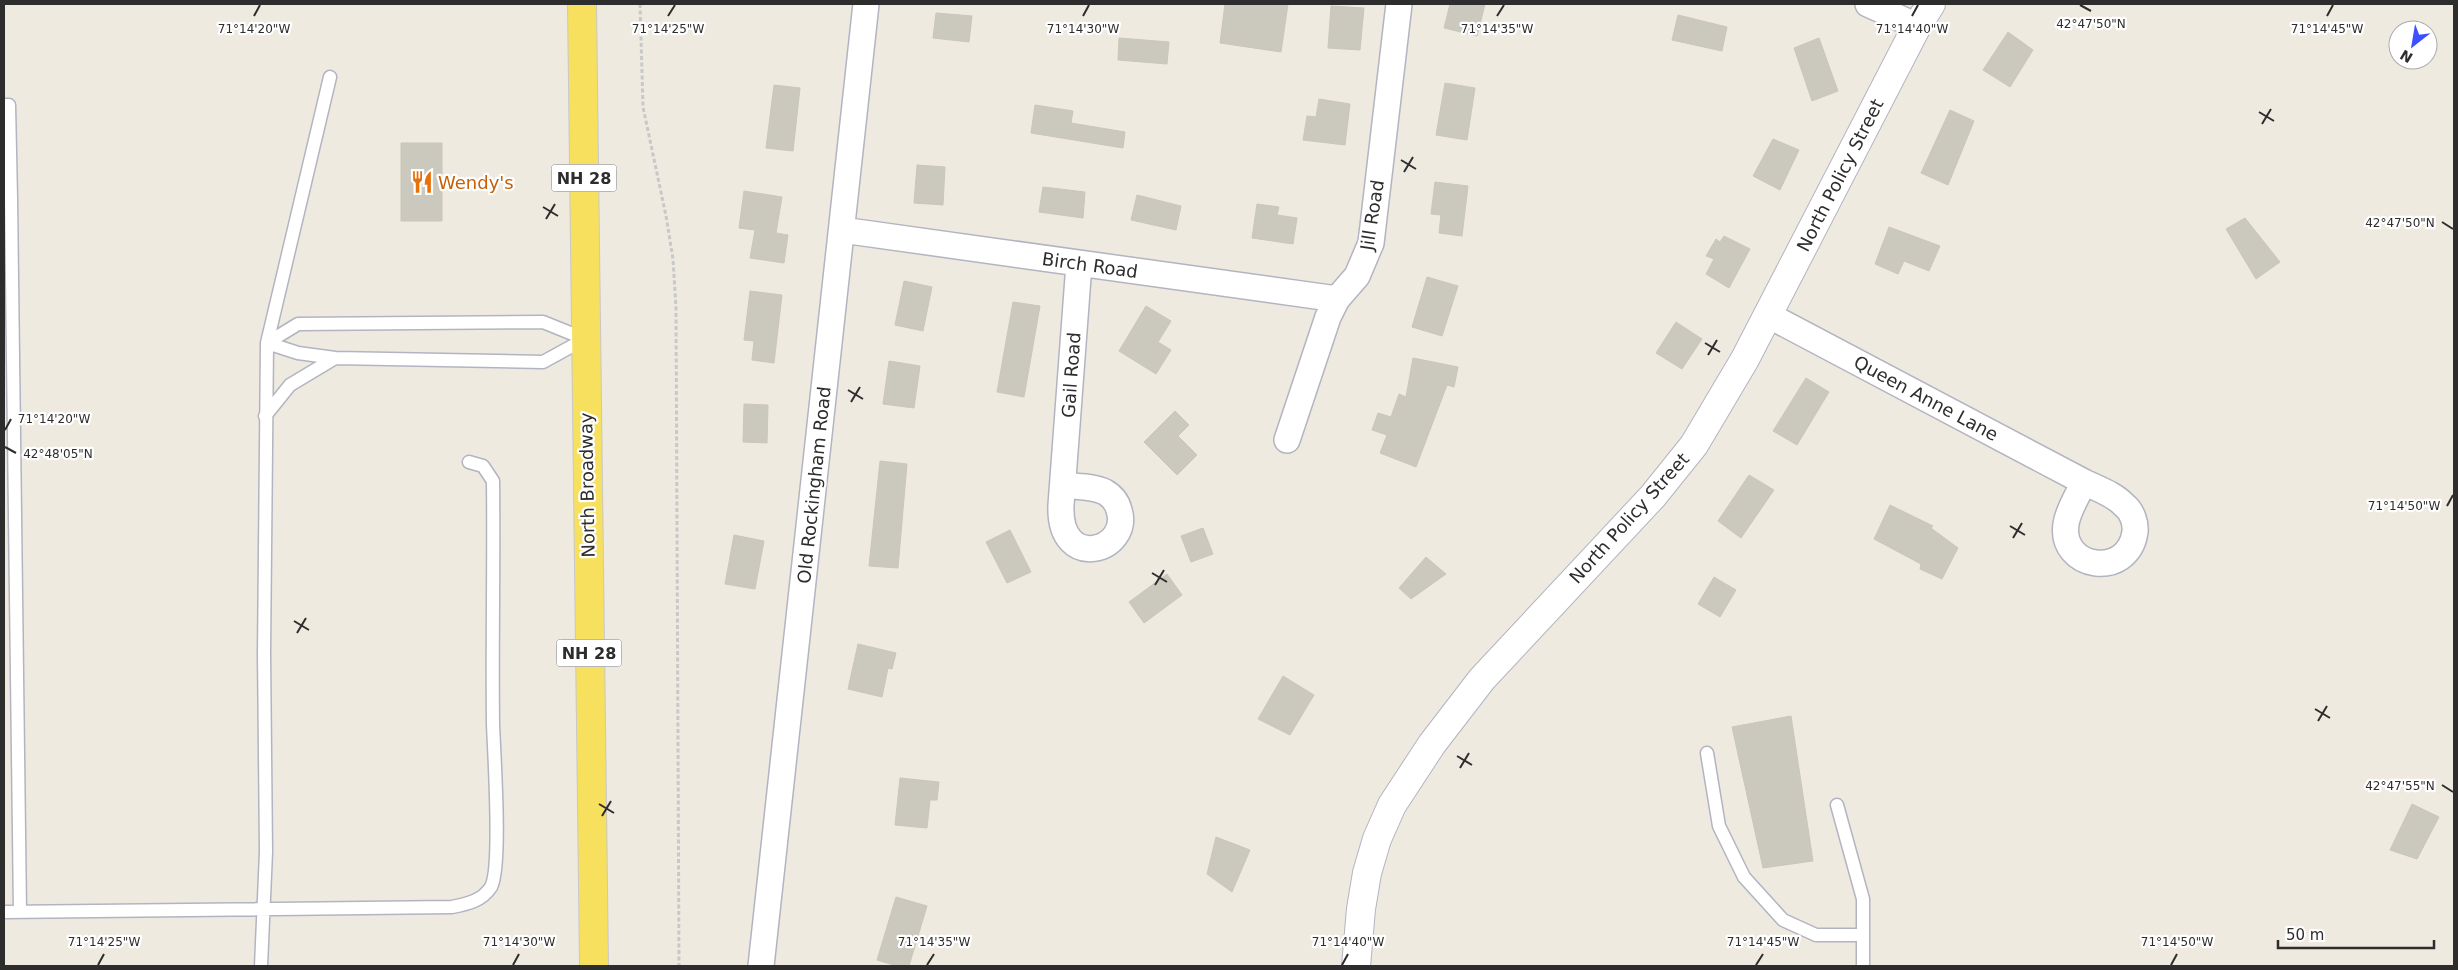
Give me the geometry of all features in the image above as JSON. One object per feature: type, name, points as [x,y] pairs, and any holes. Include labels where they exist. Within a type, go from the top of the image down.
[{"type":"main road","name":"North Broadway","points":[[582,4],[594,966]]},
{"type":"street","name":"Old Rockingham Road","points":[[761,966],[866,4]]},
{"type":"street","name":"Jill Road","points":[[1287,440],[1328,317],[1337,299],[1358,276],[1371,243],[1399,4]]},
{"type":"street","points":[[1868,4],[1916,26]]},
{"type":"street","name":"North Policy Street","points":[[1356,966],[1361,909],[1367,873],[1377,839],[1392,805],[1411,774],[1482,679],[1674,472],[1712,417],[1768,315],[1916,26],[1931,4]]},
{"type":"street","name":"Birch Road","points":[[842,230],[1337,299]]},
{"type":"street","name":"Gail Road","points":[[1063,485],[1079,264]]},
{"type":"street","name":"Queen Anne Lane","points":[[1768,315],[2084,482]]},
{"type":"lane","points":[[261,966],[266,852],[265,416],[267,342],[330,77]]},
{"type":"lane","points":[[4,105],[9,105],[7,160],[20,912]]},
{"type":"lane","points":[[267,342],[298,324],[543,322],[585,339]]},
{"type":"lane","points":[[267,342],[298,353],[335,358],[542,362],[585,339]]},
{"type":"lane","points":[[265,416],[290,385],[335,358]]},
{"type":"lane","points":[[4,912],[452,907],[469,904],[483,896],[491,886],[495,874],[496,850],[493,725],[493,481],[483,466],[468,462]]},
{"type":"lane","points":[[1707,753],[1719,826],[1744,877],[1783,920],[1816,935],[1863,935]]},
{"type":"lane","points":[[1837,805],[1863,899],[1862,966]]},
{"type":"path","points":[[640,4],[643,107],[669,233],[676,308],[679,966]]},
{"type":"building","points":[[1225,4],[1288,4],[1281,52],[1220,43]]},
{"type":"building","points":[[1450,4],[1485,4],[1477,36],[1444,28]]},
{"type":"building","points":[[1331,6],[1364,8],[1360,50],[1328,48]]},
{"type":"building","points":[[936,13],[972,16],[969,42],[933,38]]},
{"type":"building","points":[[1678,15],[1727,27],[1722,51],[1672,40]]},
{"type":"building","points":[[2008,32],[2033,50],[2010,87],[1983,70]]},
{"type":"building","points":[[1119,38],[1169,42],[1167,64],[1118,60]]},
{"type":"building","points":[[1819,38],[1838,91],[1812,101],[1794,48]]},
{"type":"building","points":[[1445,83],[1475,88],[1467,140],[1436,135]]},
{"type":"building","points":[[774,85],[800,88],[793,151],[766,148]]},
{"type":"building","points":[[1319,99],[1350,104],[1345,145],[1303,140],[1307,116],[1316,117]]},
{"type":"building","points":[[1035,105],[1073,111],[1071,123],[1125,132],[1123,148],[1031,133]]},
{"type":"building","points":[[1950,110],[1974,121],[1948,185],[1921,173]]},
{"type":"building","points":[[1773,139],[1799,150],[1780,190],[1753,176]]},
{"type":"building","name":"Wendy's","points":[[401,143],[442,143],[442,221],[401,221]]},
{"type":"building","points":[[917,165],[945,167],[943,205],[914,203]]},
{"type":"building","points":[[1435,182],[1468,186],[1462,236],[1439,233],[1441,215],[1431,214]]},
{"type":"building","points":[[1043,187],[1085,192],[1083,218],[1039,212]]},
{"type":"building","points":[[744,191],[782,197],[776,233],[788,235],[784,263],[750,258],[755,230],[739,228]]},
{"type":"building","points":[[1137,195],[1181,206],[1176,230],[1131,220]]},
{"type":"building","points":[[1257,204],[1279,207],[1277,215],[1297,218],[1293,244],[1252,238]]},
{"type":"building","points":[[2245,218],[2280,262],[2256,279],[2226,229]]},
{"type":"building","points":[[1889,227],[1940,246],[1929,271],[1904,261],[1898,274],[1875,264]]},
{"type":"building","points":[[1724,236],[1750,249],[1729,288],[1706,274],[1714,259],[1706,256],[1716,239],[1720,242]]},
{"type":"building","points":[[1427,277],[1458,286],[1442,336],[1412,327]]},
{"type":"building","points":[[904,281],[932,287],[923,331],[895,325]]},
{"type":"building","points":[[750,291],[782,295],[774,363],[752,360],[754,341],[744,340]]},
{"type":"building","points":[[1013,302],[1040,306],[1024,397],[997,392]]},
{"type":"building","points":[[1146,306],[1171,321],[1158,342],[1171,350],[1156,374],[1119,351]]},
{"type":"building","points":[[1676,322],[1702,339],[1682,369],[1656,353]]},
{"type":"building","points":[[1413,358],[1458,367],[1454,387],[1447,385],[1416,467],[1380,453],[1387,435],[1372,430],[1378,413],[1391,417],[1399,394],[1406,397]]},
{"type":"building","points":[[889,361],[920,366],[914,408],[883,404]]},
{"type":"building","points":[[1806,378],[1829,392],[1797,445],[1773,431]]},
{"type":"building","points":[[744,404],[768,405],[767,443],[743,442]]},
{"type":"building","points":[[1175,411],[1189,425],[1178,436],[1197,455],[1177,475],[1144,442]]},
{"type":"building","points":[[880,461],[907,464],[898,568],[869,566]]},
{"type":"building","points":[[1749,475],[1774,490],[1741,538],[1718,521]]},
{"type":"building","points":[[1890,505],[1933,526],[1931,528],[1958,548],[1942,579],[1920,569],[1921,564],[1874,539]]},
{"type":"building","points":[[1203,528],[1213,554],[1191,562],[1181,536]]},
{"type":"building","points":[[1010,530],[1031,572],[1007,583],[986,542]]},
{"type":"building","points":[[734,535],[764,541],[755,589],[725,584]]},
{"type":"building","points":[[1426,557],[1446,574],[1411,599],[1399,588]]},
{"type":"building","points":[[1167,574],[1182,595],[1144,623],[1129,602]]},
{"type":"building","points":[[1714,577],[1736,590],[1720,617],[1698,604]]},
{"type":"building","points":[[858,644],[896,653],[892,669],[888,668],[882,697],[848,689]]},
{"type":"building","points":[[1283,676],[1314,695],[1290,735],[1258,719]]},
{"type":"building","points":[[1791,716],[1813,861],[1763,868],[1732,727]]},
{"type":"building","points":[[900,778],[939,782],[937,800],[930,800],[927,828],[895,825]]},
{"type":"building","points":[[2412,804],[2439,817],[2417,859],[2390,850]]},
{"type":"building","points":[[1216,837],[1250,850],[1232,892],[1207,874]]},
{"type":"building","points":[[896,897],[927,906],[909,966],[897,966],[877,960]]},
{"type":"place","name":"Wendy's","points":[[422,182]]}]
